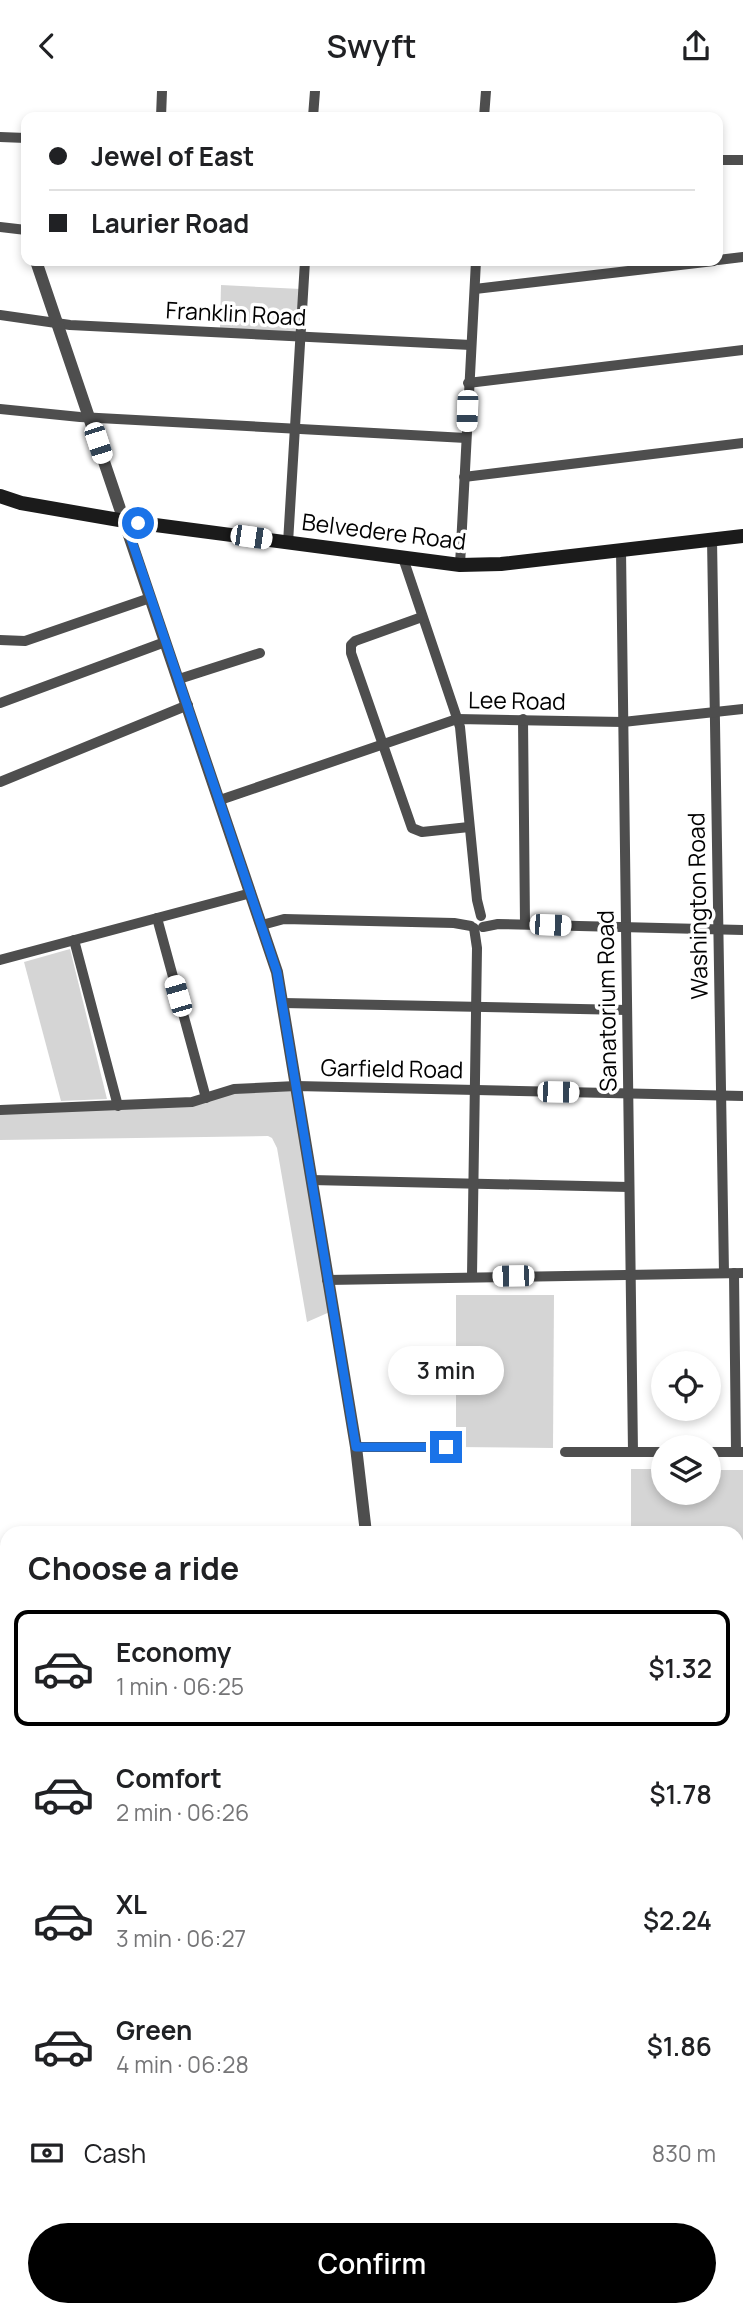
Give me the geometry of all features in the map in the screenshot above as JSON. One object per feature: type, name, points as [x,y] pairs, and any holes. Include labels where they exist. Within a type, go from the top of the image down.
[{"type":"main road","name":"Belvedere Road","points":[[0,496],[21,503],[125,521],[460,565],[500,564],[743,536]]},
{"type":"main road","name":"Belvedere Road","points":[[0,504],[21,503]]},
{"type":"street","points":[[161,112],[162,91]]},
{"type":"street","points":[[313,112],[315,91]]},
{"type":"street","points":[[484,112],[486,91]]},
{"type":"street","points":[[0,137],[21,138]]},
{"type":"street","points":[[723,160],[743,160]]},
{"type":"street","points":[[0,227],[21,229]]},
{"type":"street","points":[[723,260],[743,257]]},
{"type":"street","points":[[38,266],[277,972],[356,1447],[365,1526]]},
{"type":"street","points":[[288,543],[305,266]]},
{"type":"street","points":[[460,565],[476,266]]},
{"type":"street","points":[[475,289],[673,266]]},
{"type":"street","name":"Franklin Road","points":[[0,315],[57,323],[471,345]]},
{"type":"street","points":[[468,383],[743,350]]},
{"type":"street","points":[[0,409],[89,418],[466,438]]},
{"type":"street","points":[[464,477],[743,443]]},
{"type":"street","name":"Washington Road","points":[[712,539],[721,1095],[733,1273],[739,1452]]},
{"type":"street","name":"Sanatorium Road","points":[[621,550],[632,1452]]},
{"type":"street","points":[[403,558],[457,719],[477,900],[471,1276]]},
{"type":"street","points":[[0,640],[24,641],[150,598]]},
{"type":"street","points":[[422,617],[355,641],[351,645],[351,653],[412,828],[422,832],[469,827]]},
{"type":"street","points":[[0,703],[165,642]]},
{"type":"street","points":[[179,679],[260,653]]},
{"type":"street","points":[[0,782],[188,705]]},
{"type":"street","name":"Lee Road","points":[[220,800],[457,719],[623,722],[743,709]]},
{"type":"street","points":[[523,719],[525,924]]},
{"type":"street","points":[[0,960],[251,893]]},
{"type":"street","points":[[157,919],[206,1098]]},
{"type":"street","points":[[262,925],[279,919],[743,930]]},
{"type":"street","points":[[74,940],[118,1106]]},
{"type":"street","points":[[283,1003],[627,1010]]},
{"type":"street","name":"Garfield Road","points":[[0,1109],[192,1102],[234,1089],[296,1086],[743,1096]]},
{"type":"street","points":[[311,1180],[629,1187]]},
{"type":"street","points":[[327,1280],[733,1273]]},
{"type":"street","points":[[356,1447],[446,1447]]},
{"type":"street","points":[[565,1453],[651,1452]]},
{"type":"street","points":[[721,1452],[739,1452]]},
{"type":"shaded area","points":[[221,285],[301,289],[298,332],[220,329]]},
{"type":"shaded area","points":[[70,949],[107,1099],[61,1101],[24,962]]},
{"type":"shaded area","points":[[296,1086],[332,1311],[307,1322],[277,1148],[272,1138],[0,1140],[0,1110],[192,1102],[226,1091]]},
{"type":"shaded area","points":[[456,1295],[554,1295],[553,1448],[456,1447]]},
{"type":"shaded area","points":[[631,1469],[651,1469],[651,1505],[721,1505],[721,1470],[743,1470],[743,1526],[631,1526]]},
{"type":"route","points":[[138,523],[125,521],[277,972],[356,1447],[446,1447]]}]
